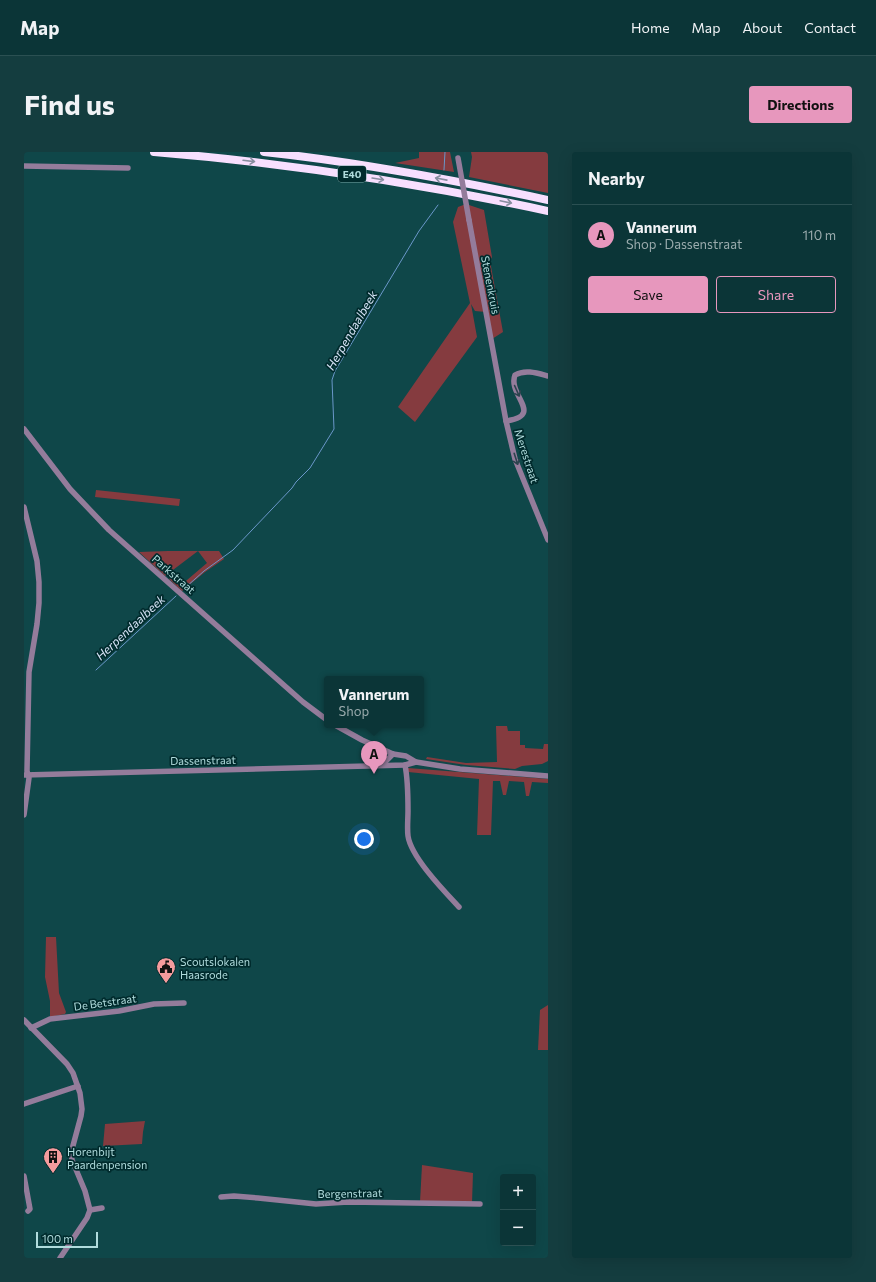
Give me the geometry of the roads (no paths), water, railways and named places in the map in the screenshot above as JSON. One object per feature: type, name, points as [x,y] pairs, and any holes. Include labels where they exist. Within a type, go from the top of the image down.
[{"type":"highway","name":"E40","points":[[154,152],[211,157],[346,174],[467,194],[548,211]]},
{"type":"highway","name":"E40","points":[[264,152],[349,163],[416,174],[548,200]]},
{"type":"street","name":"Stenenkruis","points":[[457,155],[506,422]]},
{"type":"street","points":[[24,166],[128,168]]},
{"type":"street","points":[[506,422],[521,418],[524,410],[514,386],[513,380],[515,375],[520,372],[527,372],[548,376]]},
{"type":"street","name":"Merestraat","points":[[506,422],[515,459],[548,540]]},
{"type":"street","name":"Parkstraat","points":[[24,429],[70,489],[109,530],[303,702],[324,718]]},
{"type":"street","points":[[24,507],[37,561],[39,582],[37,624],[29,672],[26,775],[29,778],[24,813]]},
{"type":"street","points":[[340,728],[384,750],[390,756],[409,758],[416,762],[460,769],[548,776]]},
{"type":"street","points":[[390,756],[389,762],[391,765]]},
{"type":"street","points":[[382,765],[390,756]]},
{"type":"street","points":[[409,758],[409,762],[406,765],[408,833],[410,843],[417,857],[437,883],[459,907]]},
{"type":"street","points":[[406,765],[416,762]]},
{"type":"street","name":"Dassenstraat","points":[[26,775],[406,765]]},
{"type":"street","name":"De Betstraat","points":[[31,1028],[50,1019],[119,1011],[154,1004],[184,1003]]},
{"type":"street","points":[[24,1020],[67,1064],[73,1073],[78,1086],[81,1101],[81,1116],[71,1153],[72,1160],[85,1191],[90,1210],[87,1218],[60,1258]]},
{"type":"street","points":[[24,1104],[78,1086]]},
{"type":"street","points":[[24,1176],[30,1208],[28,1211]]},
{"type":"street","name":"Bergenstraat","points":[[221,1197],[234,1196],[316,1204],[348,1202],[480,1204]]},
{"type":"street","points":[[90,1210],[102,1208]]},
{"type":"waterway","name":"Herpendaalbeek","points":[[444,170],[445,152]]},
{"type":"waterway","name":"Herpendaalbeek","points":[[186,587],[204,571],[233,550],[310,468],[334,429],[332,380],[335,371],[419,231],[438,205]]},
{"type":"waterway","name":"Herpendaalbeek","points":[[96,670],[176,596]]},
{"type":"place","name":"Vannerum","points":[[374,774]]},
{"type":"place","name":"Scoutslokalen Haasrode","points":[[166,984]]},
{"type":"place","name":"Horenbijt Paardenpension","points":[[53,1174]]}]
